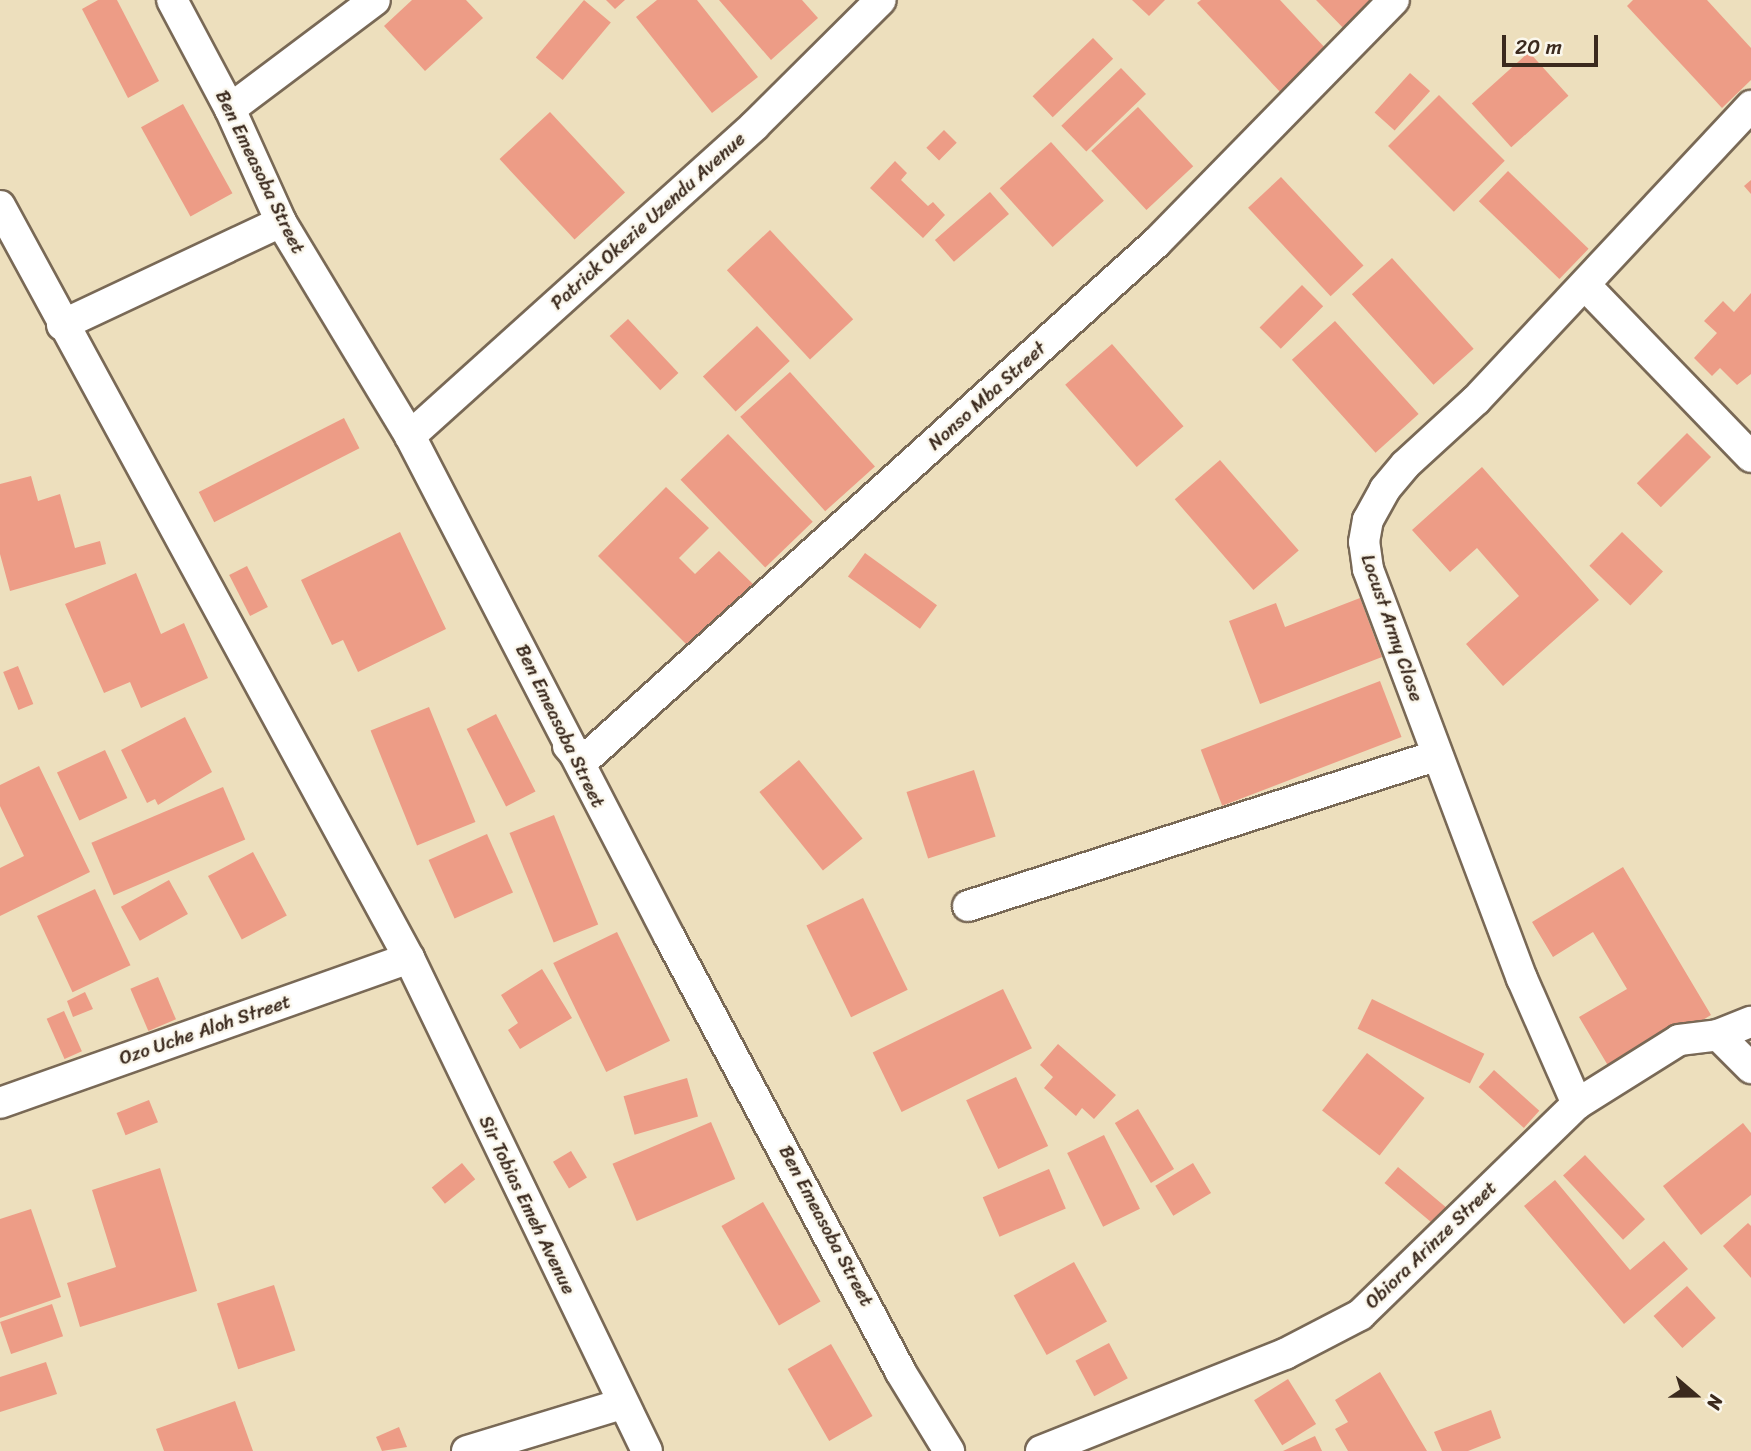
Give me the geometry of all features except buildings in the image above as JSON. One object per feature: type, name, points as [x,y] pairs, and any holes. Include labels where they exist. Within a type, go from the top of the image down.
[{"type":"street","name":"Ben Emeasoba Street","points":[[172,0],[230,109],[281,222],[410,436],[505,613],[568,746],[900,1371],[949,1451]]},
{"type":"street","points":[[230,109],[374,0]]},
{"type":"street","name":"Patrick Okezie Uzendu Avenue","points":[[410,436],[755,125],[881,0]]},
{"type":"street","name":"Nonso Mba Street","points":[[568,746],[582,762],[1156,243],[1394,0]]},
{"type":"street","name":"Locust Army Close","points":[[1577,1104],[1522,979],[1368,569],[1363,542],[1368,520],[1385,489],[1405,465],[1476,400],[1751,106]]},
{"type":"street","name":"Sir Tobias Emeh Avenue","points":[[0,206],[62,325],[409,958],[647,1451]]},
{"type":"street","points":[[62,325],[281,222]]},
{"type":"street","points":[[1585,285],[1751,457]]},
{"type":"street","points":[[968,906],[1437,755]]},
{"type":"street","name":"Ozo Uche Aloh Street","points":[[0,1103],[409,958]]},
{"type":"street","name":"Obiora Arinze Street","points":[[1041,1451],[1284,1353],[1360,1315],[1577,1104],[1679,1040],[1718,1035],[1751,1021]]},
{"type":"street","points":[[1718,1035],[1751,1068]]},
{"type":"street","points":[[467,1451],[622,1404]]}]
